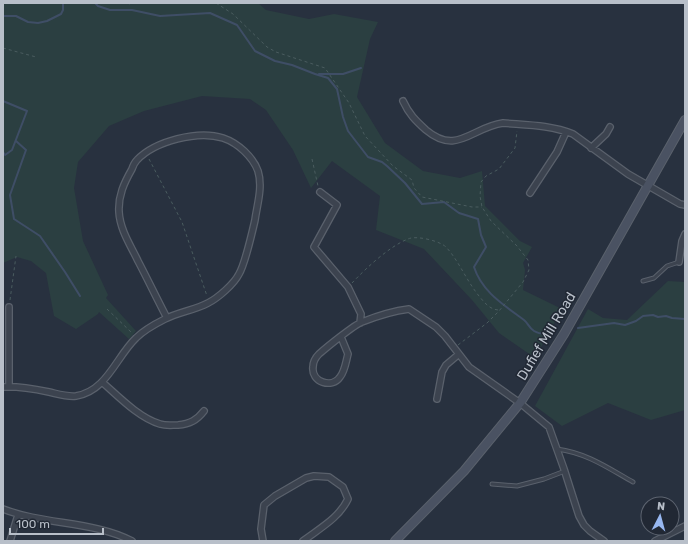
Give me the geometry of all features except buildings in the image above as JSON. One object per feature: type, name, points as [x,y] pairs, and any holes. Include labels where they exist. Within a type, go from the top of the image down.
[{"type":"main road","name":"Dufief Mill Road","points":[[395,541],[464,471],[520,403],[564,334],[685,120]]},
{"type":"street","points":[[403,100],[415,120],[434,136],[440,139],[453,141],[461,139],[496,124],[503,123],[553,128],[572,134],[611,163],[648,186],[685,205]]},
{"type":"street","points":[[591,148],[606,134],[610,127]]},
{"type":"street","points":[[530,193],[557,152],[566,132]]},
{"type":"street","points":[[9,307],[6,387],[26,388],[66,396],[75,396],[92,390],[102,382],[136,338],[148,328],[167,318],[209,302],[231,285],[240,274],[254,226],[261,184],[258,171],[246,152],[223,138],[209,136],[193,137],[172,140],[156,146],[136,160],[123,185],[119,212],[121,224],[167,318]]},
{"type":"street","points":[[320,192],[337,205],[314,248],[348,287],[360,314],[360,323]]},
{"type":"street","points":[[679,262],[682,241],[685,234]]},
{"type":"street","points":[[341,337],[348,354],[340,377],[333,383],[318,381],[314,376],[312,369],[314,361],[319,354],[341,337],[360,323],[394,311],[409,309],[436,327],[470,367],[549,426],[579,516],[584,525],[604,541]]},
{"type":"street","points":[[437,399],[442,372],[446,365],[459,354]]},
{"type":"street","points":[[102,382],[139,414],[159,424],[186,424],[197,420],[204,411]]},
{"type":"street","points":[[263,541],[261,530],[264,505],[275,496],[306,478],[314,476],[328,477],[344,487],[348,499],[343,508],[334,518],[303,541]]},
{"type":"street","points":[[3,509],[18,515],[100,530],[123,536],[132,541]]},
{"type":"street","points":[[10,541],[18,515]]},
{"type":"street","points":[[655,541],[668,538],[685,526]]},
{"type":"lane","points":[[643,281],[654,278],[667,266],[679,262]]},
{"type":"lane","points":[[557,449],[573,451],[594,459],[633,482]]},
{"type":"lane","points":[[492,484],[517,486],[544,479],[565,471]]},
{"type":"path","points":[[216,3],[233,14],[267,47],[276,52],[325,68],[349,103],[365,136],[392,166],[412,180],[416,192],[422,197],[433,198],[452,204],[482,207]]},
{"type":"path","points":[[3,48],[36,57]]},
{"type":"path","points":[[454,348],[486,323],[499,310],[523,282],[529,270],[528,260],[517,246],[491,221],[482,207],[480,196],[480,182],[486,176],[499,169],[515,148],[518,124]]},
{"type":"path","points":[[146,153],[182,222],[209,302]]},
{"type":"path","points":[[312,159],[320,192]]},
{"type":"path","points":[[348,287],[368,267],[410,238],[436,241],[445,246],[453,256],[468,283],[479,296],[493,310],[499,310]]},
{"type":"path","points":[[9,307],[16,256]]},
{"type":"path","points":[[107,309],[136,338]]},
{"type":"green space","points":[[3,3],[258,3],[266,10],[309,19],[334,14],[378,22],[370,39],[357,97],[385,143],[423,171],[460,178],[482,171],[485,206],[520,241],[532,247],[523,263],[525,270],[523,290],[562,309],[535,358],[499,333],[472,300],[424,249],[376,230],[380,196],[332,161],[311,188],[293,150],[266,110],[250,99],[202,96],[144,111],[109,126],[78,162],[74,188],[83,241],[108,295],[106,298],[136,331],[129,339],[99,312],[76,329],[54,316],[46,273],[31,261],[17,257],[3,263]]},
{"type":"green space","points":[[668,281],[685,282],[685,410],[651,420],[608,403],[562,426],[535,406],[588,309],[603,318],[627,320]]},
{"type":"waterway","points":[[3,16],[16,16],[28,22],[38,23],[47,21],[61,14],[63,10],[63,3]]},
{"type":"waterway","points":[[95,3],[98,6],[110,10],[132,10],[160,16],[210,13],[237,25],[255,51],[275,61],[292,65],[315,74]]},
{"type":"waterway","points":[[319,74],[343,74],[361,68]]},
{"type":"waterway","points":[[315,74],[328,78],[337,89],[343,117],[348,131],[368,157],[382,162],[387,166],[405,183],[422,204],[444,202],[459,213],[478,219],[481,235],[486,247],[474,267],[482,284],[494,297],[524,320],[534,331],[543,334],[552,333]]},
{"type":"waterway","points":[[3,101],[27,111],[12,150],[5,155],[3,152]]},
{"type":"waterway","points":[[16,141],[26,150],[10,195],[14,219],[40,236],[80,296]]},
{"type":"waterway","points":[[578,328],[614,323],[625,325],[636,321],[643,316],[653,315],[658,317],[666,316],[685,319]]}]
